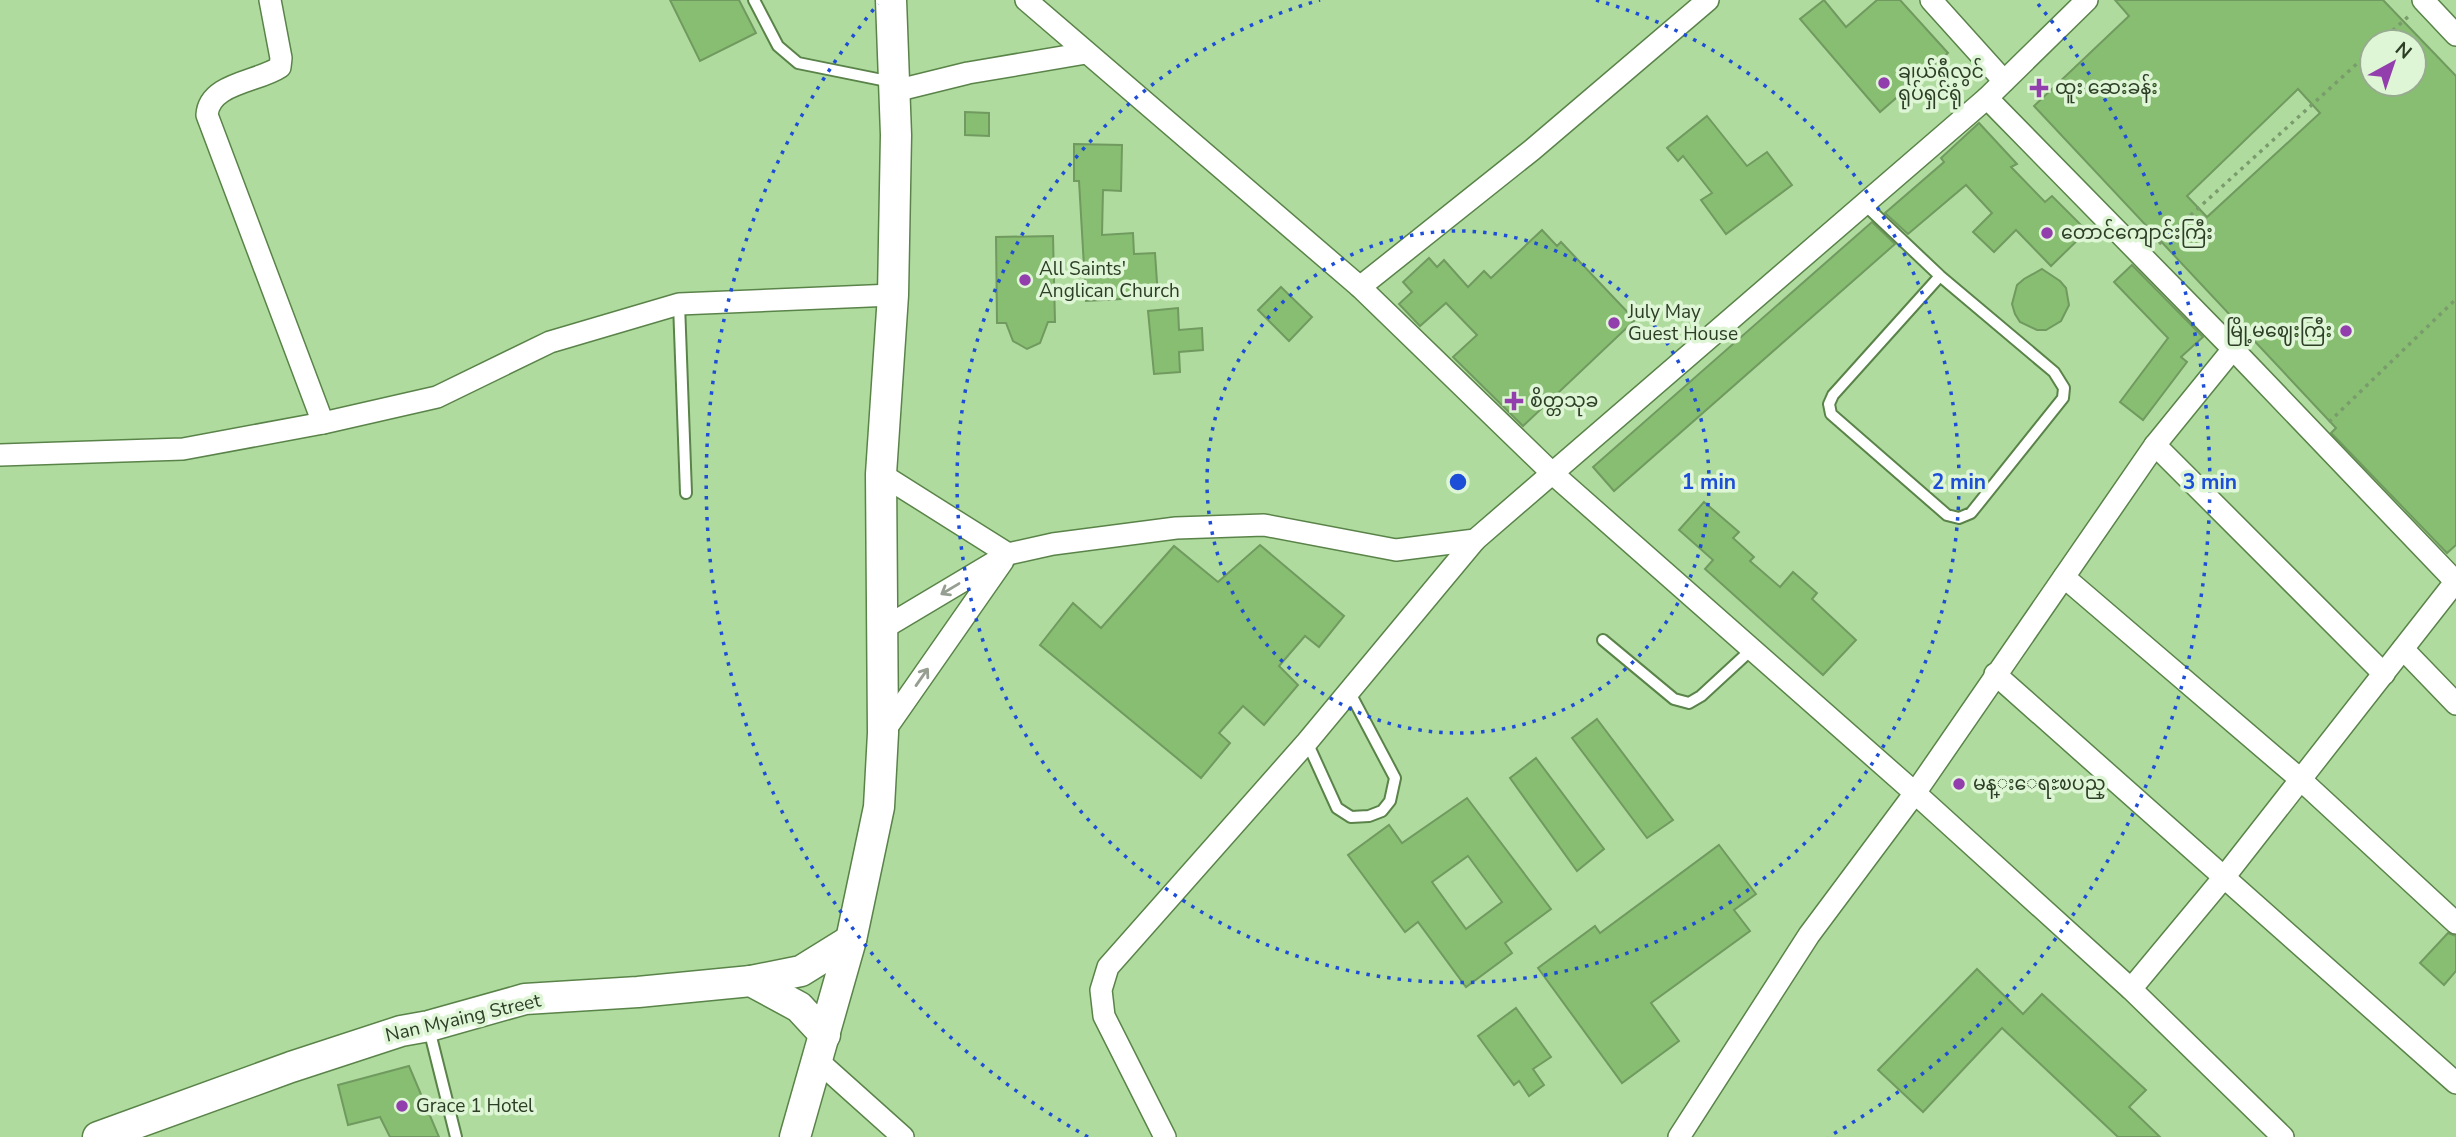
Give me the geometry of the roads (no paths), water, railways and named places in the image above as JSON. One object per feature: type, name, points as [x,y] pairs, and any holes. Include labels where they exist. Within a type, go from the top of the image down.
[{"type":"street","points":[[270,0],[281,58],[280,67],[218,93],[210,102],[207,115],[323,423]]},
{"type":"street","points":[[795,1137],[850,940],[879,807],[884,628],[881,474],[893,295],[895,87],[891,0]]},
{"type":"street","points":[[1026,0],[1360,287],[1552,473],[1915,793],[2131,989],[2283,1137]]},
{"type":"street","points":[[1360,287],[1532,150],[1709,0]]},
{"type":"street","points":[[1931,0],[2004,81]]},
{"type":"street","points":[[1165,1137],[1104,1016],[1101,990],[1108,967],[1307,742],[1475,540],[1987,98],[2087,0]]},
{"type":"street","points":[[2425,1],[2456,35]]},
{"type":"street","points":[[895,87],[1086,53]]},
{"type":"street","points":[[1987,98],[2456,581],[2225,876],[2131,989]]},
{"type":"street","points":[[0,455],[183,449],[323,423],[437,397],[550,342],[679,304],[893,295]]},
{"type":"street","points":[[1679,1137],[1809,935],[1915,793],[2155,446],[2233,349]]},
{"type":"street","points":[[2155,446],[2384,674]]},
{"type":"street","points":[[881,474],[1008,554]]},
{"type":"street","points":[[884,628],[1008,554],[1054,544],[1176,528],[1264,525],[1396,550],[1475,540]]},
{"type":"street","points":[[883,733],[1008,554]]},
{"type":"street","points":[[2064,577],[2300,779],[2456,923]]},
{"type":"street","points":[[2403,649],[2456,704]]},
{"type":"street","points":[[1996,674],[2456,1083]]},
{"type":"street","name":"Nan Myaing Street","points":[[98,1137],[291,1067],[401,1031],[429,1026],[525,999],[751,981],[801,971],[850,940]]},
{"type":"street","points":[[751,981],[799,1007],[821,1047],[903,1137]]},
{"type":"lane","points":[[754,0],[778,46],[798,62],[895,87]]},
{"type":"lane","points":[[1864,204],[1940,276],[2054,372],[2064,388],[2063,398],[1971,513],[1959,518],[1947,515],[1831,414],[1829,404],[1833,395],[1940,276]]},
{"type":"lane","points":[[679,304],[686,493]]},
{"type":"lane","points":[[1604,640],[1674,699],[1689,703],[1701,696],[1752,649]]},
{"type":"lane","points":[[1307,742],[1337,808],[1351,817],[1369,816],[1382,811],[1390,801],[1395,778],[1349,691]]},
{"type":"lane","points":[[429,1026],[456,1137]]},
{"type":"place","name":"ချယ်ရီလွင် ရုပ်ရှင်ရုံ","points":[[1884,83]]},
{"type":"place","name":"ထူး ဆေးခန်း","points":[[2039,88]]},
{"type":"place","name":"တောင်ကျောင်းကြီး","points":[[2047,233]]},
{"type":"place","name":"All Saints' Anglican Church","points":[[1025,280]]},
{"type":"place","name":"July May Guest House","points":[[1614,323]]},
{"type":"place","name":"မြို့မဈေးကြီး","points":[[2346,331]]},
{"type":"place","name":"စိတ္တသုခ","points":[[1514,401]]},
{"type":"place","name":"မန္းေရႊၿပည္","points":[[1959,784]]},
{"type":"place","name":"Grace 1 Hotel","points":[[402,1106]]}]
